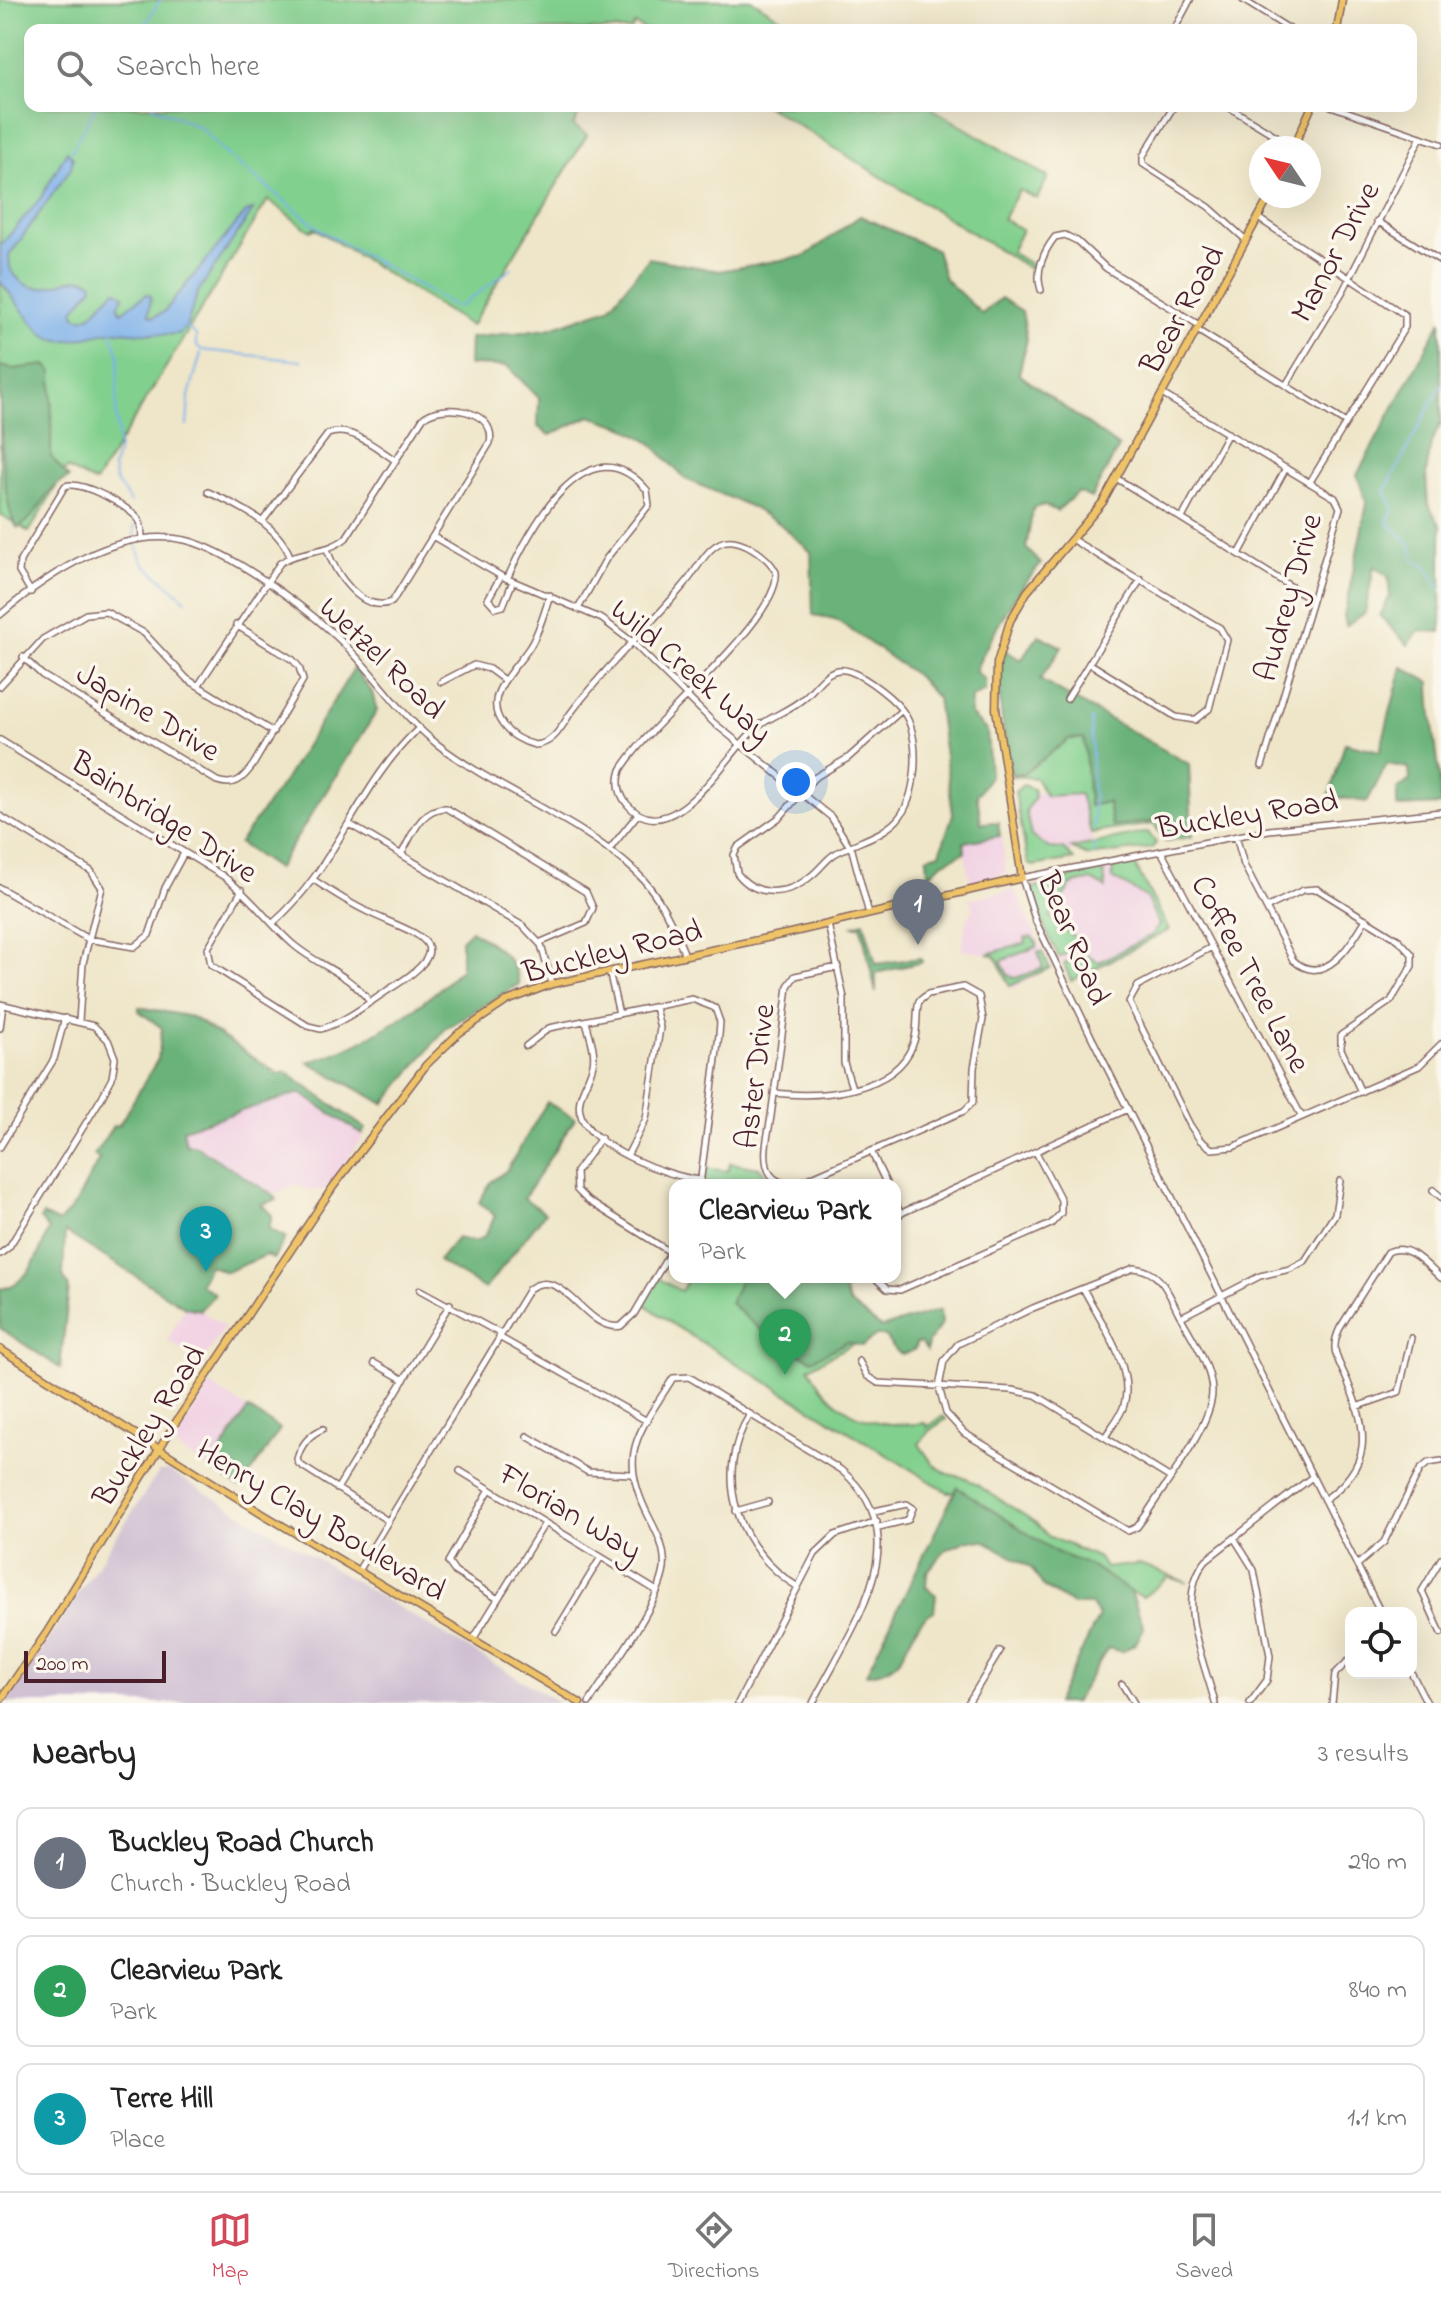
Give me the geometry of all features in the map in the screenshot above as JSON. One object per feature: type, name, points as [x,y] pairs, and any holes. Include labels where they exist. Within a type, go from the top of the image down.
[{"type":"main road","points":[[1338,24],[1342,0]]},
{"type":"main road","points":[[1298,136],[1309,112]]},
{"type":"main road","name":"Bear Road","points":[[1022,878],[996,709],[997,664],[1004,636],[1018,605],[1073,540],[1116,478],[1263,208]]},
{"type":"main road","name":"Buckley Road","points":[[0,1701],[47,1632],[159,1449],[333,1187],[426,1065],[481,1016],[552,984],[1022,878]]},
{"type":"main road","name":"Henry Clay Boulevard","points":[[0,1349],[358,1571],[580,1703]]},
{"type":"street","points":[[1177,24],[1190,0]]},
{"type":"street","points":[[1243,0],[1281,24]]},
{"type":"street","points":[[1170,112],[1143,156],[1143,164],[1209,207],[1246,240]]},
{"type":"street","points":[[1236,112],[1274,136]]},
{"type":"street","points":[[1348,112],[1441,144]]},
{"type":"street","name":"Manor Drive","points":[[1286,385],[1349,276],[1421,137]]},
{"type":"street","points":[[1258,218],[1405,315],[1405,327],[1310,482]]},
{"type":"street","points":[[1377,221],[1441,261]]},
{"type":"street","points":[[1041,290],[1038,279],[1045,252],[1055,237],[1065,235],[1077,241],[1106,268],[1346,423]]},
{"type":"street","name":"Audrey Drive","points":[[1162,394],[1335,498],[1340,508],[1262,766]]},
{"type":"street","points":[[198,686],[264,583],[290,556],[327,549],[346,538],[414,428],[433,411],[473,414],[490,427],[490,443],[396,598],[383,605],[371,602],[338,577],[327,549]]},
{"type":"street","points":[[262,522],[328,434],[337,431],[351,433],[395,460]]},
{"type":"street","points":[[1182,518],[1228,433]]},
{"type":"street","points":[[507,579],[507,599],[496,608],[488,599],[507,579],[536,521],[561,489],[590,471],[601,468],[620,471],[647,490],[649,505],[606,559],[579,607]]},
{"type":"street","points":[[1239,554],[1286,468]]},
{"type":"street","points":[[1116,478],[1311,599]]},
{"type":"street","points":[[31,592],[19,572],[20,561],[65,486],[77,484],[88,487],[131,513],[141,526],[142,539]]},
{"type":"street","points":[[208,492],[262,522],[279,536],[290,556]]},
{"type":"street","name":"Wild Creek Way","points":[[434,537],[507,579],[579,607],[631,641],[740,746],[831,817],[850,847],[869,914]]},
{"type":"street","name":"Wetzel Road","points":[[0,615],[31,592],[100,551],[142,539],[170,538],[211,548],[264,583],[349,649],[419,728],[458,757],[609,850],[639,875],[656,895],[685,955]]},
{"type":"street","points":[[1073,540],[1225,633],[1226,650],[1209,709],[1198,719],[1183,720],[1089,663]]},
{"type":"street","points":[[550,595],[530,647],[504,680],[496,698],[501,722],[517,738],[540,745],[553,738],[594,682],[721,542],[740,542],[773,565],[777,579],[774,589],[755,619],[621,770],[622,797],[638,814],[654,821],[666,818],[714,778],[760,724],[789,710],[826,675],[841,670],[855,674],[902,710],[910,727],[914,767],[911,796],[889,826],[829,858],[804,883],[779,891],[760,891],[742,879],[734,865],[738,847],[780,817],[814,778],[848,758],[902,710]]},
{"type":"street","points":[[1067,699],[1141,579]]},
{"type":"street","points":[[0,686],[23,657],[43,639],[82,616],[106,612],[144,633],[172,667],[198,686],[273,732]]},
{"type":"street","name":"Japine Drive","points":[[23,657],[42,675],[224,783],[244,777],[301,688],[302,673],[293,660],[236,625]]},
{"type":"street","points":[[441,682],[474,665],[489,669],[504,680]]},
{"type":"street","points":[[273,923],[314,880],[385,766],[419,728]]},
{"type":"street","name":"Bainbridge Drive","points":[[0,740],[242,890],[303,952],[355,983],[370,1002]]},
{"type":"street","points":[[402,853],[425,815],[438,807],[446,808],[586,892],[593,908],[586,923],[539,943]]},
{"type":"street","name":"Buckley Road","points":[[1022,878],[1304,825],[1441,812]]},
{"type":"street","points":[[609,850],[638,814]]},
{"type":"street","points":[[0,816],[97,876],[101,897],[88,939],[79,1021]]},
{"type":"street","points":[[349,824],[523,926],[539,943],[552,984]]},
{"type":"street","points":[[1236,836],[1244,865],[1293,960],[1311,970],[1338,959],[1366,919]]},
{"type":"street","name":"Coffee Tree Lane","points":[[1161,851],[1302,1117]]},
{"type":"street","points":[[0,888],[88,939],[126,947],[146,941],[165,888],[184,853]]},
{"type":"street","name":"Bear Road","points":[[1022,878],[1036,922],[1378,1607]]},
{"type":"street","points":[[242,890],[213,935],[208,955],[211,965],[315,1029],[326,1028],[422,969],[428,956],[426,942],[414,932],[370,913],[314,880]]},
{"type":"street","points":[[1266,908],[1311,888],[1408,947],[1413,959],[1399,990],[1385,1008],[1353,1024],[1341,1035],[1341,1049],[1361,1092]]},
{"type":"street","points":[[828,924],[845,1006],[844,1063],[852,1088]]},
{"type":"street","points":[[1212,947],[1138,986],[1130,998],[1130,1008],[1200,1140],[1220,1150],[1426,1062],[1441,1044]]},
{"type":"street","name":"Aster Drive","points":[[776,1179],[767,1169],[766,1157],[791,980],[838,967]]},
{"type":"street","points":[[609,971],[619,1014]]},
{"type":"street","points":[[774,1093],[817,1097],[852,1088],[892,1072],[907,1056],[916,1032],[917,1007],[926,996],[963,987],[979,996],[983,1019],[974,1068],[973,1102],[964,1111],[871,1151],[884,1179]]},
{"type":"street","points":[[526,1046],[542,1031],[692,999],[707,1003],[718,1013],[719,1035],[700,1179]]},
{"type":"street","points":[[0,1028],[2,1004],[79,1021],[94,1026],[108,1040],[115,1058],[112,1078],[1,1254]]},
{"type":"street","points":[[627,1156],[646,1119],[660,1028],[655,1007]]},
{"type":"street","points":[[0,1147],[54,1059],[65,1018]]},
{"type":"street","points":[[586,1021],[594,1061],[579,1108],[583,1122],[627,1156],[688,1179]]},
{"type":"street","points":[[901,1214],[1037,1154],[1128,1109]]},
{"type":"street","points":[[601,1138],[576,1172],[577,1190],[587,1200],[669,1251]]},
{"type":"street","name":"Aster Drive","points":[[807,1179],[871,1151]]},
{"type":"street","points":[[880,1283],[887,1289],[900,1290],[1051,1224],[1061,1213],[1061,1200],[1037,1154]]},
{"type":"street","points":[[1181,1317],[1260,1276],[1290,1269],[1305,1261],[1335,1214],[1340,1181]]},
{"type":"street","points":[[1433,1190],[1441,1197]]},
{"type":"street","points":[[1324,1500],[1343,1484],[1364,1450],[1364,1434],[1335,1356],[1334,1340],[1388,1252],[1403,1248],[1441,1278]]},
{"type":"street","points":[[358,1571],[529,1289],[547,1283],[554,1285],[600,1323],[621,1326],[634,1314],[669,1254]]},
{"type":"street","points":[[1145,1269],[1164,1283],[1207,1370],[1211,1400],[1204,1421],[1137,1527],[1122,1529],[964,1433],[946,1413],[939,1387],[944,1361],[966,1338],[1083,1288],[1124,1271],[1145,1269]]},
{"type":"street","points":[[1083,1288],[1123,1368],[1126,1384],[1121,1413],[1105,1437]]},
{"type":"street","points":[[420,1290],[450,1304],[647,1421]]},
{"type":"street","points":[[337,1489],[450,1304]]},
{"type":"street","points":[[1356,1407],[1399,1392],[1411,1338]]},
{"type":"street","points":[[859,1361],[867,1376],[878,1383],[1012,1390],[1036,1395],[1169,1477]]},
{"type":"street","points":[[374,1363],[404,1380]]},
{"type":"street","points":[[589,1703],[657,1591],[663,1573],[663,1549],[631,1474],[635,1445],[673,1378],[680,1375],[689,1377],[841,1470],[862,1490],[874,1511],[878,1524],[878,1568],[813,1703]]},
{"type":"street","points":[[750,1414],[735,1444],[732,1481],[736,1511],[745,1534],[764,1562],[798,1587]]},
{"type":"street","points":[[323,1429],[312,1433],[297,1459],[304,1469],[388,1521]]},
{"type":"street","points":[[527,1436],[588,1472],[631,1474]]},
{"type":"street","points":[[1357,1565],[1384,1542],[1420,1470],[1428,1463],[1441,1461]]},
{"type":"street","name":"Florian Way","points":[[460,1471],[657,1591]]},
{"type":"street","points":[[1215,1703],[1190,1609],[1194,1577],[1206,1560],[1312,1477]]},
{"type":"street","points":[[490,1489],[448,1562],[455,1572],[498,1599]]},
{"type":"street","points":[[736,1511],[768,1502]]},
{"type":"street","points":[[738,1703],[823,1543],[844,1530],[890,1524],[911,1517],[911,1506],[907,1504],[874,1511]]},
{"type":"street","points":[[474,1638],[545,1523]]},
{"type":"street","points":[[1234,1538],[1254,1570],[1270,1656],[1267,1680],[1250,1703]]},
{"type":"street","points":[[556,1631],[601,1557]]},
{"type":"street","points":[[1441,1559],[1422,1591],[1441,1633]]},
{"type":"street","points":[[968,1703],[1000,1651]]},
{"type":"street","points":[[1332,1703],[1335,1674],[1345,1664]]},
{"type":"street","points":[[1415,1679],[1427,1703]]},
{"type":"street","points":[[1122,1684],[1134,1703]]},
{"type":"shaded area","points":[[1082,785],[1093,847],[1052,855],[1029,843],[1020,796]]},
{"type":"shaded area","points":[[1002,836],[1006,873],[970,884],[963,842]]},
{"type":"shaded area","points":[[1134,863],[1169,930],[1071,981],[1044,929],[1031,890],[1037,884]]},
{"type":"shaded area","points":[[1012,890],[1018,895],[1050,968],[1012,989],[995,955],[961,950],[967,919],[973,911],[972,902],[966,900]]},
{"type":"shaded area","points":[[300,1093],[347,1121],[364,1136],[324,1191],[307,1190],[296,1184],[273,1195],[195,1145],[186,1145],[183,1129]]},
{"type":"shaded area","points":[[185,1307],[195,1307],[225,1327],[202,1363],[167,1340]]},
{"type":"shaded area","points":[[210,1384],[248,1409],[210,1469],[178,1449],[175,1443]]},
{"type":"shaded area","points":[[169,1471],[560,1703],[6,1703],[159,1472]]},
{"type":"green space","points":[[0,0],[752,0],[790,24],[24,24],[24,112],[581,112],[573,125],[587,135],[471,326],[314,228],[311,231],[306,228],[268,200],[95,483],[67,468],[29,532],[0,514]]},
{"type":"green space","points":[[777,112],[938,112],[1048,177],[1037,199],[1019,190],[1003,219],[1022,230],[1011,252],[1032,265],[1030,269]]},
{"type":"green space","points":[[860,216],[936,250],[945,279],[982,314],[1001,298],[1022,311],[1027,339],[1019,374],[1119,447],[1091,498],[1078,492],[1057,511],[1044,505],[1033,508],[1026,548],[1041,564],[1012,602],[989,642],[975,671],[985,680],[985,691],[971,698],[970,714],[987,731],[990,776],[977,795],[981,823],[998,822],[1000,836],[964,842],[965,852],[942,863],[928,876],[927,857],[940,853],[953,814],[937,698],[917,676],[835,619],[813,615],[811,552],[780,524],[747,505],[685,479],[651,443],[624,427],[590,416],[550,435],[538,427],[539,398],[507,366],[469,365],[470,338],[548,329],[609,308],[649,258],[719,271],[805,256]]},
{"type":"green space","points":[[1441,321],[1441,423],[1431,443],[1426,474],[1428,504],[1441,526],[1441,632],[1419,631],[1408,645],[1380,616],[1390,596],[1388,576],[1374,566],[1365,613],[1346,626],[1344,616],[1367,504],[1357,475]]},
{"type":"green space","points":[[46,365],[52,371],[51,457],[69,478],[54,487],[32,516],[18,528],[12,517],[4,478],[0,366],[12,369]]},
{"type":"green space","points":[[1039,635],[1062,647],[1040,680],[1189,764],[1192,837],[1165,841],[1159,821],[1112,826],[1108,802],[1089,806],[1084,738],[1069,739],[1023,774],[1011,774],[999,680],[1003,649],[1021,660]]},
{"type":"green space","points":[[1402,667],[1430,682],[1441,805],[1397,807],[1397,790],[1410,780],[1409,768],[1387,764],[1367,802],[1329,796],[1345,743],[1380,751]]},
{"type":"green space","points":[[354,668],[372,692],[377,711],[277,869],[239,843],[284,781]]},
{"type":"green space","points":[[1085,738],[1108,802],[1112,826],[1159,821],[1165,841],[1154,824],[1091,833],[1080,794],[1046,796],[1036,778],[1011,776],[1023,774],[1069,739]]},
{"type":"green space","points":[[1023,785],[1033,789],[1035,797],[1026,811],[1031,836],[1049,848],[1063,849],[1074,859],[1033,866],[1028,864],[1015,792]]},
{"type":"green space","points":[[1148,832],[1156,843],[1152,848],[1088,856],[1071,848]]},
{"type":"green space","points":[[1134,863],[1169,930],[1071,981],[1064,964],[1084,954],[1099,962],[1152,935],[1159,925],[1146,897],[1112,878],[1113,867]]},
{"type":"green space","points":[[1099,870],[1104,873],[1106,888],[1091,880],[1071,885],[1050,917],[1084,945],[1059,958],[1036,910],[1032,888]]},
{"type":"green space","points":[[864,922],[876,964],[920,958],[922,962],[876,973],[876,993],[861,926],[852,926]]},
{"type":"green space","points":[[471,930],[508,959],[519,984],[445,1029],[384,1104],[308,1062],[369,1037],[429,997],[461,968],[461,940]]},
{"type":"green space","points":[[1032,937],[1037,943],[1036,947],[1001,961],[1008,975],[1016,978],[1043,968],[1038,952],[1042,952],[1050,968],[1010,986],[995,955],[987,954],[1026,943],[1025,938]]},
{"type":"green space","points":[[139,1007],[192,1017],[279,1074],[286,1072],[366,1129],[362,1134],[300,1093],[183,1129],[186,1145],[194,1145],[273,1195],[277,1200],[261,1204],[272,1215],[269,1229],[286,1238],[273,1259],[267,1255],[226,1272],[209,1265],[200,1284],[215,1294],[200,1310],[185,1307],[65,1232],[63,1276],[69,1288],[60,1368],[0,1328],[0,1289],[19,1281],[32,1267],[49,1230],[40,1219],[43,1215],[59,1223],[76,1203],[99,1159],[94,1155],[113,1126],[119,1125],[158,1059],[162,1028],[139,1011]]},
{"type":"green space","points":[[547,1102],[575,1118],[524,1198],[545,1213],[485,1289],[438,1261],[457,1238],[475,1242],[484,1237],[495,1216],[479,1202],[491,1182],[507,1170]]},
{"type":"green space","points":[[730,1163],[760,1168],[768,1179],[704,1179],[705,1168],[728,1171]]},
{"type":"green space","points":[[658,1278],[681,1291],[686,1283],[841,1283],[849,1303],[881,1328],[809,1368],[830,1397],[857,1415],[888,1424],[925,1423],[927,1427],[943,1416],[946,1419],[929,1431],[919,1444],[933,1464],[948,1474],[966,1478],[1035,1522],[1048,1536],[1099,1558],[1105,1568],[1140,1564],[1188,1583],[1169,1577],[1143,1597],[1071,1562],[959,1492],[948,1492],[675,1326],[643,1303]]},
{"type":"green space","points":[[738,1283],[841,1283],[849,1303],[881,1328],[940,1310],[941,1325],[928,1342],[927,1351],[921,1343],[916,1343],[915,1349],[900,1353],[884,1336],[876,1336],[862,1346],[847,1342],[812,1360],[768,1335],[730,1303]]},
{"type":"green space","points":[[248,1409],[280,1429],[241,1488],[210,1469]]},
{"type":"green space","points":[[957,1487],[1056,1552],[1093,1567],[1131,1592],[1144,1628],[1136,1643],[1122,1652],[1108,1648],[1074,1703],[1056,1703],[1099,1616],[1091,1605],[1073,1605],[1044,1587],[1031,1568],[985,1541],[968,1540],[945,1550],[927,1572],[926,1587],[936,1595],[934,1611],[916,1628],[893,1666],[866,1674]]},
{"type":"water","points":[[67,151],[73,158],[71,168],[9,256],[10,268],[20,281],[31,287],[41,288],[83,279],[92,282],[93,287],[74,310],[75,316],[82,319],[91,315],[115,290],[124,295],[118,306],[121,312],[147,294],[151,296],[149,314],[153,317],[164,312],[246,212],[253,210],[198,292],[186,327],[179,334],[117,331],[70,340],[52,338],[32,322],[0,282],[0,246],[41,198]]},
{"type":"waterway","points":[[146,24],[160,0]]},
{"type":"waterway","points":[[71,152],[93,112]]},
{"type":"waterway","points":[[165,112],[201,128],[225,153],[322,231],[458,308],[512,268]]},
{"type":"waterway","points":[[186,327],[196,335],[196,345],[202,350],[302,361]]},
{"type":"waterway","points":[[111,332],[119,355],[116,413],[119,447],[113,467],[115,480],[131,503]]},
{"type":"waterway","points":[[187,426],[189,396],[201,353]]},
{"type":"waterway","points":[[1441,385],[1385,491],[1394,508],[1387,522],[1408,543],[1414,560],[1428,569],[1441,590]]},
{"type":"waterway","points":[[134,526],[134,535]]},
{"type":"waterway","points":[[135,543],[143,563],[186,600]]},
{"type":"waterway","points":[[1091,719],[1094,828]]},
{"type":"waterway","points":[[1094,853],[1095,844]]},
{"type":"place","name":"Buckley Road Church","points":[[918,945]]},
{"type":"place","name":"Terre Hill","points":[[206,1272]]},
{"type":"place","name":"Clearview Park","points":[[785,1375]]}]
